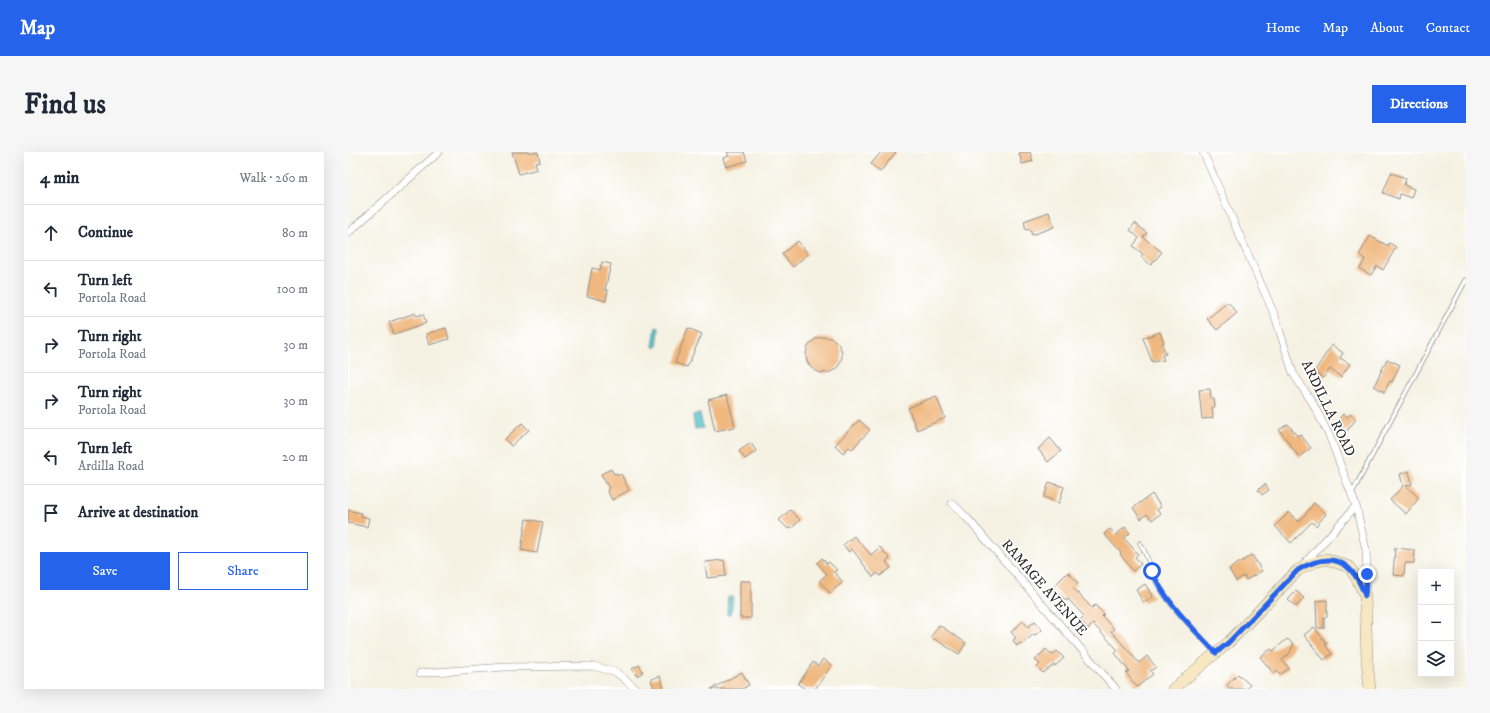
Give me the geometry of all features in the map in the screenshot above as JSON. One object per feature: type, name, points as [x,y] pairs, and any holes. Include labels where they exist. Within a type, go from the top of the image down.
[{"type":"street","points":[[348,233],[439,152]]},
{"type":"street","name":"ARDILLA ROAD","points":[[1203,152],[1275,316],[1293,373],[1312,402],[1328,436],[1362,524],[1366,550],[1367,574],[1365,596],[1367,660],[1370,689]]},
{"type":"street","name":"RAMAGE AVENUE","points":[[952,503],[967,518],[1116,689]]},
{"type":"street","points":[[1173,689],[1229,642],[1298,570],[1356,506]]},
{"type":"street","points":[[1298,570],[1320,560],[1327,559],[1342,563],[1354,573],[1365,596]]},
{"type":"street","points":[[420,673],[505,666],[593,666],[616,672],[636,689]]},
{"type":"lane","points":[[1351,494],[1466,280]]},
{"type":"lane","points":[[1140,543],[1158,584],[1169,600],[1216,653]]},
{"type":"water","points":[[656,327],[659,328],[657,347],[653,347]]},
{"type":"water","points":[[700,414],[703,428],[695,429],[693,415]]},
{"type":"water","points":[[728,597],[733,597],[731,614],[727,614]]},
{"type":"building","points":[[512,152],[538,152],[540,161],[535,162],[537,169],[519,174]]},
{"type":"building","points":[[727,152],[744,152],[747,161],[726,167],[723,158],[729,156]]},
{"type":"building","points":[[881,152],[896,152],[880,172],[871,164]]},
{"type":"building","points":[[1030,152],[1033,161],[1022,164],[1019,153]]},
{"type":"building","points":[[1391,173],[1406,178],[1404,185],[1414,189],[1411,198],[1400,194],[1399,199],[1383,193]]},
{"type":"building","points":[[1049,212],[1054,227],[1032,235],[1030,229],[1026,230],[1024,221]]},
{"type":"building","points":[[1135,223],[1147,233],[1143,237],[1162,252],[1151,265],[1141,257],[1143,254],[1133,246],[1139,238],[1130,230]]},
{"type":"building","points":[[1370,236],[1388,246],[1389,243],[1396,247],[1383,270],[1377,266],[1371,275],[1360,269],[1365,259],[1359,255]]},
{"type":"building","points":[[798,241],[808,254],[793,267],[782,254]]},
{"type":"building","points":[[602,262],[611,264],[605,290],[608,290],[606,301],[587,296],[592,268],[600,270]]},
{"type":"building","points":[[1228,302],[1237,313],[1217,330],[1207,319]]},
{"type":"building","points":[[415,313],[416,316],[423,314],[426,323],[394,334],[389,322]]},
{"type":"building","points":[[446,328],[449,339],[429,345],[426,334]]},
{"type":"building","points":[[688,328],[702,334],[687,367],[675,363]]},
{"type":"building","points":[[1160,332],[1164,343],[1162,344],[1166,354],[1162,355],[1164,360],[1152,362],[1143,338]]},
{"type":"building","points":[[824,337],[834,340],[839,345],[842,355],[839,365],[834,370],[824,373],[814,370],[809,365],[806,355],[809,345],[814,340]]},
{"type":"building","points":[[1332,345],[1343,353],[1340,358],[1350,364],[1341,377],[1330,369],[1323,378],[1314,372]]},
{"type":"building","points":[[1387,359],[1400,365],[1392,382],[1390,381],[1384,392],[1374,386]]},
{"type":"building","points":[[1210,389],[1211,399],[1214,399],[1215,407],[1212,407],[1213,418],[1202,419],[1199,390]]},
{"type":"building","points":[[727,395],[735,427],[715,431],[708,400]]},
{"type":"building","points":[[936,396],[945,418],[917,430],[908,408]]},
{"type":"building","points":[[1343,414],[1348,417],[1350,414],[1356,419],[1347,431],[1336,423]]},
{"type":"building","points":[[859,420],[870,430],[852,449],[849,447],[843,453],[835,445]]},
{"type":"building","points":[[522,423],[529,430],[511,446],[505,439]]},
{"type":"building","points":[[1288,424],[1297,436],[1300,434],[1311,448],[1299,457],[1279,430]]},
{"type":"building","points":[[1050,438],[1061,451],[1048,462],[1038,449]]},
{"type":"building","points":[[751,443],[756,451],[745,459],[739,451]]},
{"type":"building","points":[[611,469],[614,474],[617,473],[618,476],[621,474],[629,490],[612,500],[607,490],[609,488],[601,474]]},
{"type":"building","points":[[1409,471],[1412,484],[1406,486],[1419,498],[1406,514],[1390,500],[1403,486],[1400,474]]},
{"type":"building","points":[[1049,482],[1064,487],[1059,503],[1044,497]]},
{"type":"building","points":[[1265,484],[1269,490],[1262,495],[1258,490]]},
{"type":"building","points":[[1152,494],[1161,507],[1157,510],[1160,514],[1152,520],[1147,514],[1141,519],[1133,508]]},
{"type":"building","points":[[1314,503],[1326,514],[1316,526],[1312,522],[1291,543],[1275,526],[1289,512],[1299,522]]},
{"type":"building","points":[[348,510],[361,513],[361,516],[369,518],[367,527],[348,523]]},
{"type":"building","points":[[790,510],[800,520],[792,528],[790,527],[788,529],[779,520]]},
{"type":"building","points":[[526,519],[543,522],[537,553],[521,550]]},
{"type":"building","points":[[1125,527],[1130,533],[1124,538],[1138,554],[1135,557],[1141,564],[1133,571],[1120,554],[1121,553],[1104,534],[1110,529],[1116,535]]},
{"type":"building","points":[[854,536],[871,555],[880,547],[890,559],[886,562],[891,568],[880,576],[878,573],[873,577],[852,549],[849,552],[843,545]]},
{"type":"building","points":[[1395,548],[1415,550],[1414,563],[1405,563],[1404,576],[1393,575]]},
{"type":"building","points":[[1252,555],[1262,571],[1246,580],[1244,576],[1236,581],[1229,569]]},
{"type":"building","points":[[822,558],[827,564],[829,562],[837,570],[834,572],[843,582],[830,593],[819,581],[827,574],[817,563]]},
{"type":"building","points":[[724,560],[726,576],[707,578],[705,562]]},
{"type":"building","points":[[1068,572],[1078,583],[1073,588],[1092,608],[1095,605],[1104,614],[1102,616],[1114,629],[1111,631],[1139,663],[1147,656],[1156,667],[1150,671],[1153,674],[1137,687],[1126,673],[1129,671],[1115,653],[1118,650],[1093,624],[1088,629],[1080,620],[1084,616],[1068,599],[1066,601],[1053,587]]},
{"type":"building","points":[[740,581],[751,581],[751,618],[740,618]]},
{"type":"building","points":[[1145,584],[1153,597],[1144,603],[1136,590]]},
{"type":"building","points":[[1296,591],[1304,598],[1296,607],[1288,600]]},
{"type":"building","points":[[1327,600],[1327,617],[1324,617],[1324,628],[1317,628],[1316,601]]},
{"type":"building","points":[[1023,621],[1028,627],[1035,621],[1042,630],[1017,646],[1013,640],[1016,638],[1011,632]]},
{"type":"building","points":[[939,625],[966,643],[959,654],[931,637]]},
{"type":"building","points":[[1314,627],[1327,644],[1325,645],[1332,654],[1324,660],[1304,635]]},
{"type":"building","points":[[1287,639],[1294,644],[1289,654],[1282,660],[1289,668],[1280,675],[1277,670],[1274,674],[1260,657],[1271,649],[1273,651]]},
{"type":"building","points":[[1046,649],[1052,655],[1057,651],[1064,658],[1055,666],[1054,665],[1043,673],[1037,667],[1040,664],[1035,660]]},
{"type":"building","points":[[823,659],[832,665],[815,689],[805,689],[798,684],[813,662],[818,666]]},
{"type":"building","points":[[639,665],[643,672],[637,676],[632,669]]},
{"type":"building","points":[[742,672],[749,685],[742,689],[711,689]]},
{"type":"building","points":[[1238,674],[1250,685],[1246,689],[1230,689],[1227,685]]},
{"type":"building","points":[[660,676],[664,689],[654,689],[651,679]]},
{"type":"route","points":[[1152,571],[1158,584],[1169,600],[1216,653],[1229,642],[1298,570],[1309,564],[1327,559],[1342,563],[1349,567],[1354,573],[1365,596],[1367,574]]}]
